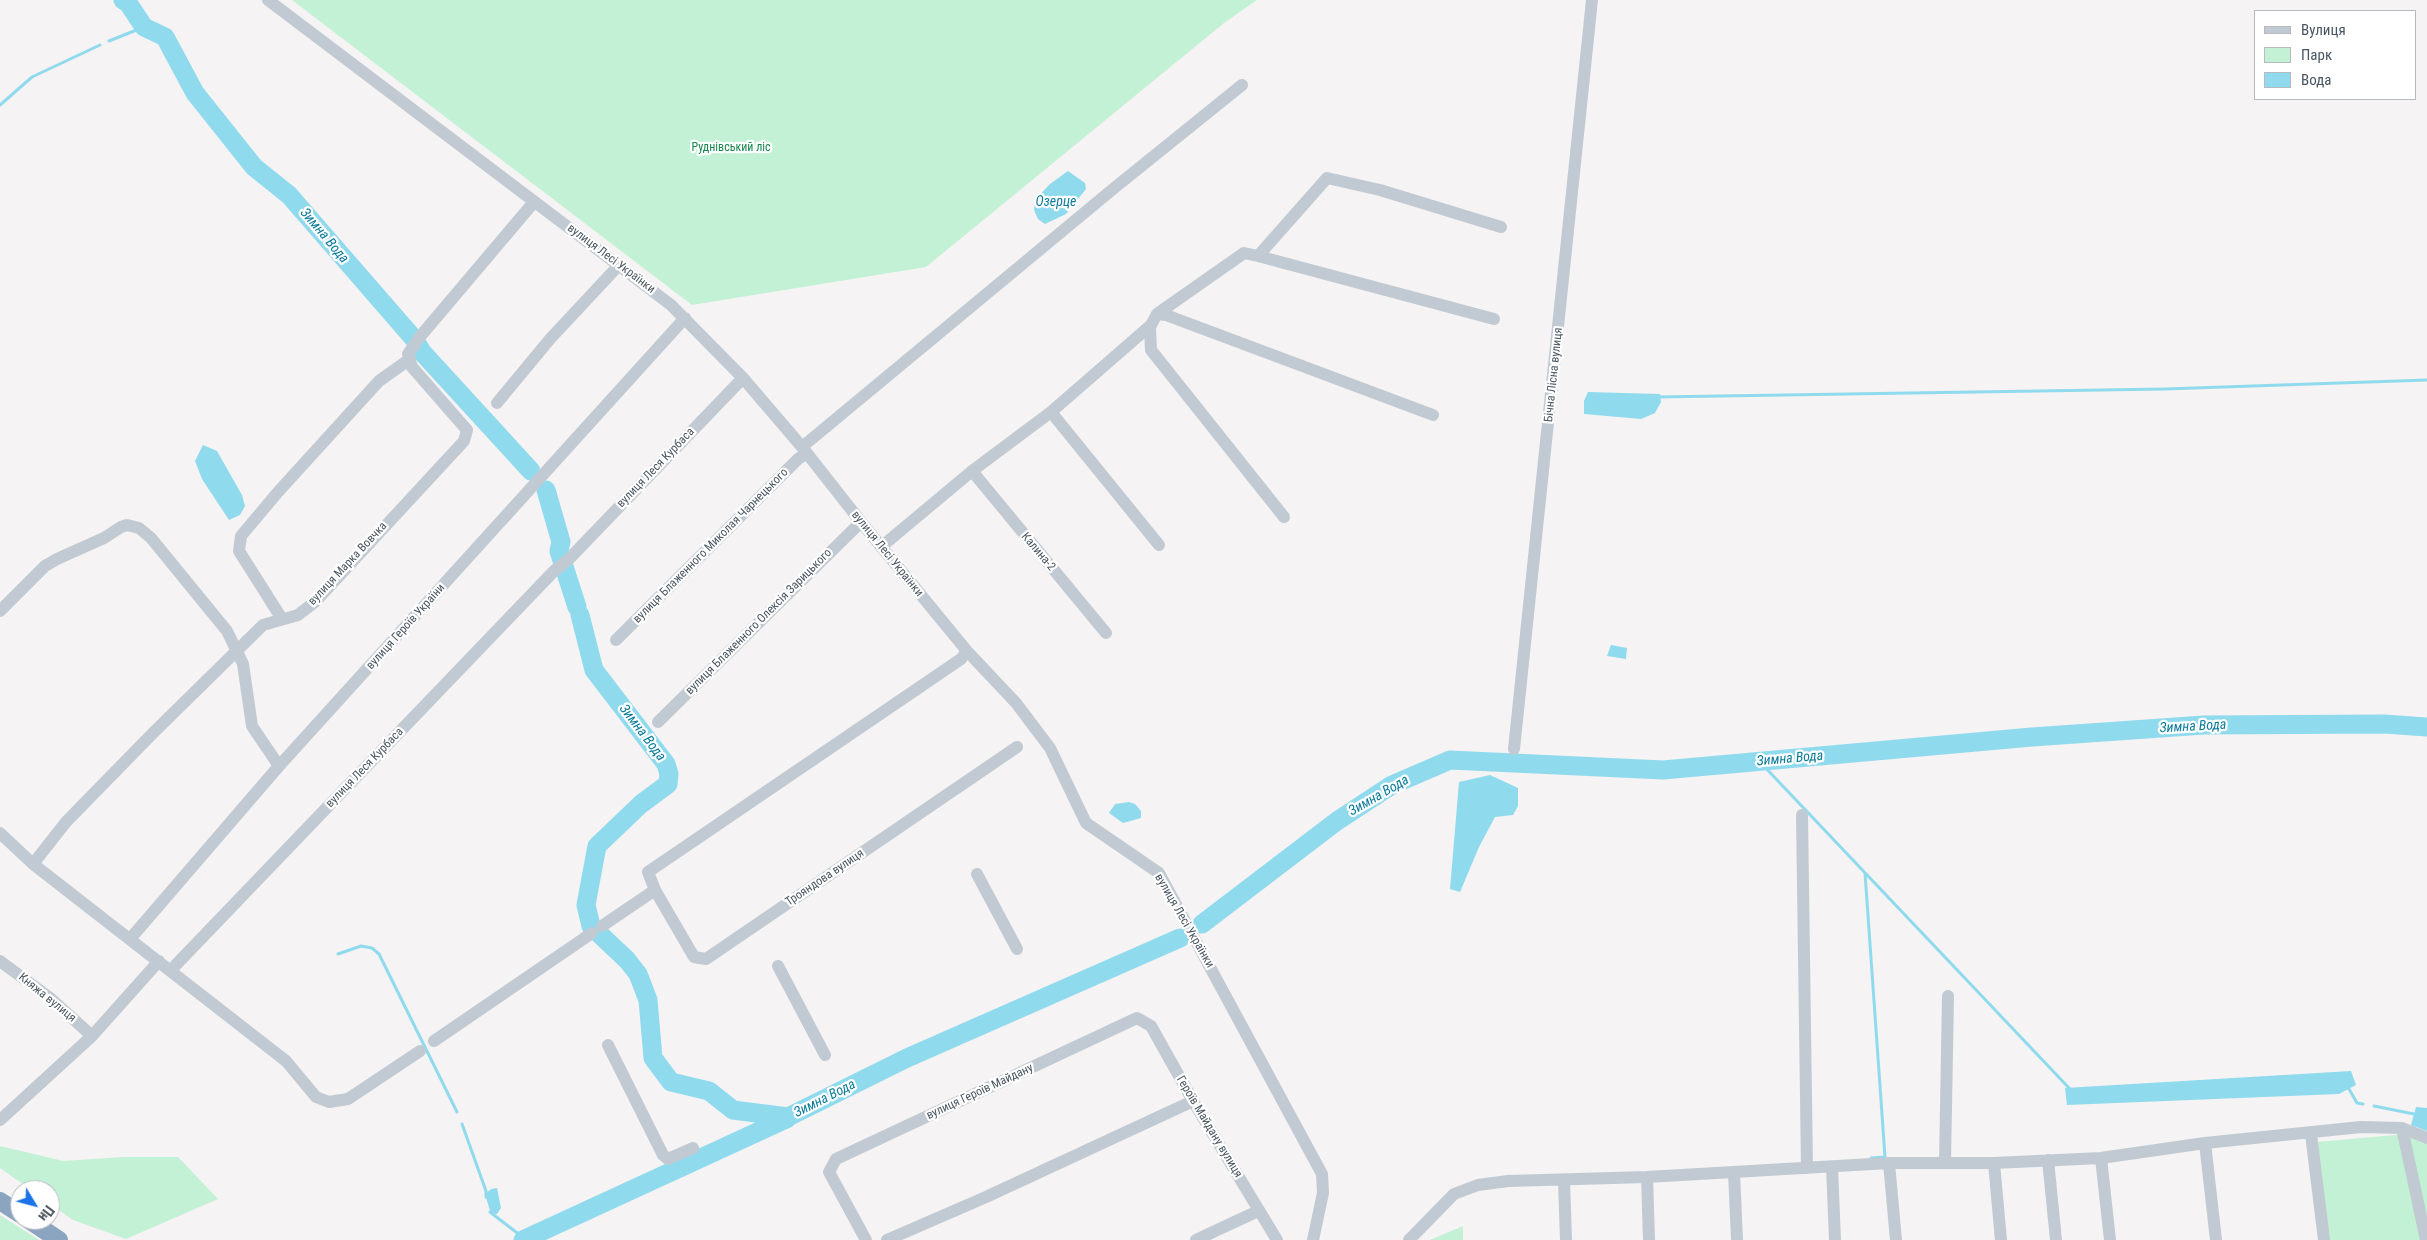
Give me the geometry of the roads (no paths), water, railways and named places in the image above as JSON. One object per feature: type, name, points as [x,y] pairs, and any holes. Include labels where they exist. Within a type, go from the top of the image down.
[{"type":"highway","points":[[44,1230],[59,1240]]},
{"type":"street","name":"вулиця Лесі Українки","points":[[268,0],[534,202],[620,264],[685,318],[743,378],[804,450],[860,522],[967,651],[1016,703],[1050,748],[1086,823],[1159,873],[1322,1174],[1322,1193],[1313,1240]]},
{"type":"street","name":"Бічна Лісна вулиця","points":[[1514,749],[1592,0]]},
{"type":"street","name":"вулиця Блаженного Миколая Чарнецького","points":[[616,640],[798,459],[804,450],[1113,189],[1242,85]]},
{"type":"street","points":[[1258,256],[1327,178],[1380,190],[1501,227]]},
{"type":"street","points":[[282,619],[239,551],[241,536],[278,492],[379,381],[410,359],[408,354],[416,342],[534,202]]},
{"type":"street","points":[[881,547],[972,471],[1051,412],[1150,327],[1161,314],[1244,253],[1494,319]]},
{"type":"street","points":[[496,403],[550,339],[620,264]]},
{"type":"street","points":[[1161,314],[1433,415]]},
{"type":"street","name":"вулиця Героїв України","points":[[130,939],[279,766],[685,318]]},
{"type":"street","points":[[1150,327],[1148,337],[1151,350],[1284,517]]},
{"type":"street","name":"вулиця Марка Вовчка","points":[[33,864],[66,822],[263,625],[298,615],[316,601],[464,441],[467,430],[412,367],[410,359]]},
{"type":"street","name":"вулиця Леся Курбаса","points":[[171,970],[743,378]]},
{"type":"street","points":[[1051,412],[1159,545]]},
{"type":"street","name":"Калина-2","points":[[972,471],[1106,633]]},
{"type":"street","name":"вулиця Блаженного Олексія Зарицького","points":[[658,722],[860,522]]},
{"type":"street","points":[[0,611],[45,566],[127,525],[139,528],[151,538],[215,614],[238,650],[243,664],[252,726],[279,766]]},
{"type":"street","name":"Трояндова вулиця","points":[[967,651],[961,659],[648,872],[655,890],[694,957],[706,958],[1017,747]]},
{"type":"street","points":[[1802,814],[1807,1168]]},
{"type":"street","points":[[0,834],[33,864],[286,1060],[316,1097],[329,1102],[348,1099],[420,1051]]},
{"type":"street","points":[[977,874],[1017,949]]},
{"type":"street","points":[[434,1041],[655,890]]},
{"type":"street","name":"Княжа вулиця","points":[[0,961],[50,998],[92,1036]]},
{"type":"street","points":[[0,1120],[92,1036],[159,962]]},
{"type":"street","points":[[778,966],[825,1055]]},
{"type":"street","points":[[1945,1163],[1948,996]]},
{"type":"street","name":"Героїв Майдану вулиця","points":[[1137,1018],[1151,1026],[1193,1101],[1277,1240]]},
{"type":"street","name":"вулиця Героїв Майдану","points":[[866,1240],[829,1172],[836,1159],[1137,1018]]},
{"type":"street","points":[[608,1045],[662,1155],[668,1159],[693,1148]]},
{"type":"street","points":[[887,1240],[1193,1101]]},
{"type":"street","points":[[1409,1240],[1454,1194],[1478,1185],[1508,1181],[1564,1181],[1889,1163],[1994,1163],[2101,1158],[2205,1143],[2361,1128],[2402,1128],[2427,1138]]},
{"type":"street","points":[[2402,1128],[2426,1240]]},
{"type":"street","points":[[2311,1134],[2324,1240]]},
{"type":"street","points":[[2205,1143],[2216,1240]]},
{"type":"street","points":[[2101,1158],[2110,1240]]},
{"type":"street","points":[[2048,1160],[2056,1240]]},
{"type":"street","points":[[1889,1163],[1896,1240]]},
{"type":"street","points":[[1994,1163],[2001,1240]]},
{"type":"street","points":[[1832,1167],[1835,1240]]},
{"type":"street","points":[[1734,1172],[1737,1240]]},
{"type":"street","points":[[1647,1177],[1649,1240]]},
{"type":"street","points":[[1564,1181],[1566,1240]]},
{"type":"street","points":[[1196,1240],[1258,1211]]},
{"type":"water","name":"Озерце","points":[[1068,171],[1085,183],[1086,189],[1066,214],[1045,224],[1038,219],[1034,210],[1035,200],[1050,184]]},
{"type":"water","points":[[1588,392],[1660,394],[1661,402],[1655,413],[1641,419],[1584,414],[1584,401]]},
{"type":"water","points":[[203,445],[217,451],[242,495],[245,506],[240,515],[229,520],[202,479],[195,461]]},
{"type":"water","points":[[1611,645],[1627,648],[1626,659],[1607,656]]},
{"type":"water","points":[[1490,775],[1518,788],[1518,806],[1513,815],[1495,817],[1479,847],[1460,892],[1450,889],[1459,782]]},
{"type":"water","points":[[1129,802],[1135,804],[1141,811],[1141,818],[1123,823],[1109,813],[1115,804]]},
{"type":"water","points":[[2351,1071],[2356,1085],[2339,1094],[2067,1105],[2065,1088]]},
{"type":"water","points":[[2416,1107],[2427,1108],[2427,1131],[2411,1125]]},
{"type":"water","points":[[497,1188],[501,1208],[497,1214],[491,1214],[485,1194],[491,1189]]},
{"type":"waterway","name":"Зимна Вода","points":[[123,0],[128,3],[144,27],[165,37],[195,93],[254,167],[289,195],[415,340],[422,352],[531,471]]},
{"type":"waterway","points":[[109,41],[144,27]]},
{"type":"waterway","points":[[0,105],[32,77],[100,45]]},
{"type":"waterway","points":[[1657,397],[2165,389],[2427,380]]},
{"type":"waterway","name":"Зимна Вода","points":[[546,490],[561,542],[559,551],[577,607]]},
{"type":"waterway","name":"Зимна Вода","points":[[580,615],[594,670],[666,764],[669,774],[668,784],[641,804],[597,846],[586,905],[591,926],[627,960],[638,974],[648,1000],[653,1058],[671,1082],[709,1091],[733,1110],[788,1117],[907,1058],[1180,938]]},
{"type":"waterway","name":"Зимна Вода","points":[[1202,924],[1337,821],[1392,785],[1450,760],[1663,770],[2032,737],[2204,725],[2384,724],[2427,727]]},
{"type":"waterway","points":[[1760,762],[2069,1088]]},
{"type":"waterway","points":[[1865,873],[1885,1157],[1871,1158]]},
{"type":"waterway","points":[[338,954],[361,946],[372,948],[379,954],[457,1112]]},
{"type":"waterway","points":[[2349,1089],[2357,1103],[2363,1104]]},
{"type":"waterway","points":[[2374,1106],[2414,1114]]},
{"type":"waterway","points":[[523,1240],[788,1118]]},
{"type":"waterway","points":[[462,1124],[486,1191],[486,1197]]},
{"type":"waterway","points":[[490,1212],[525,1239]]},
{"type":"park label","name":"Руднівський ліс","points":[[731,148]]}]
